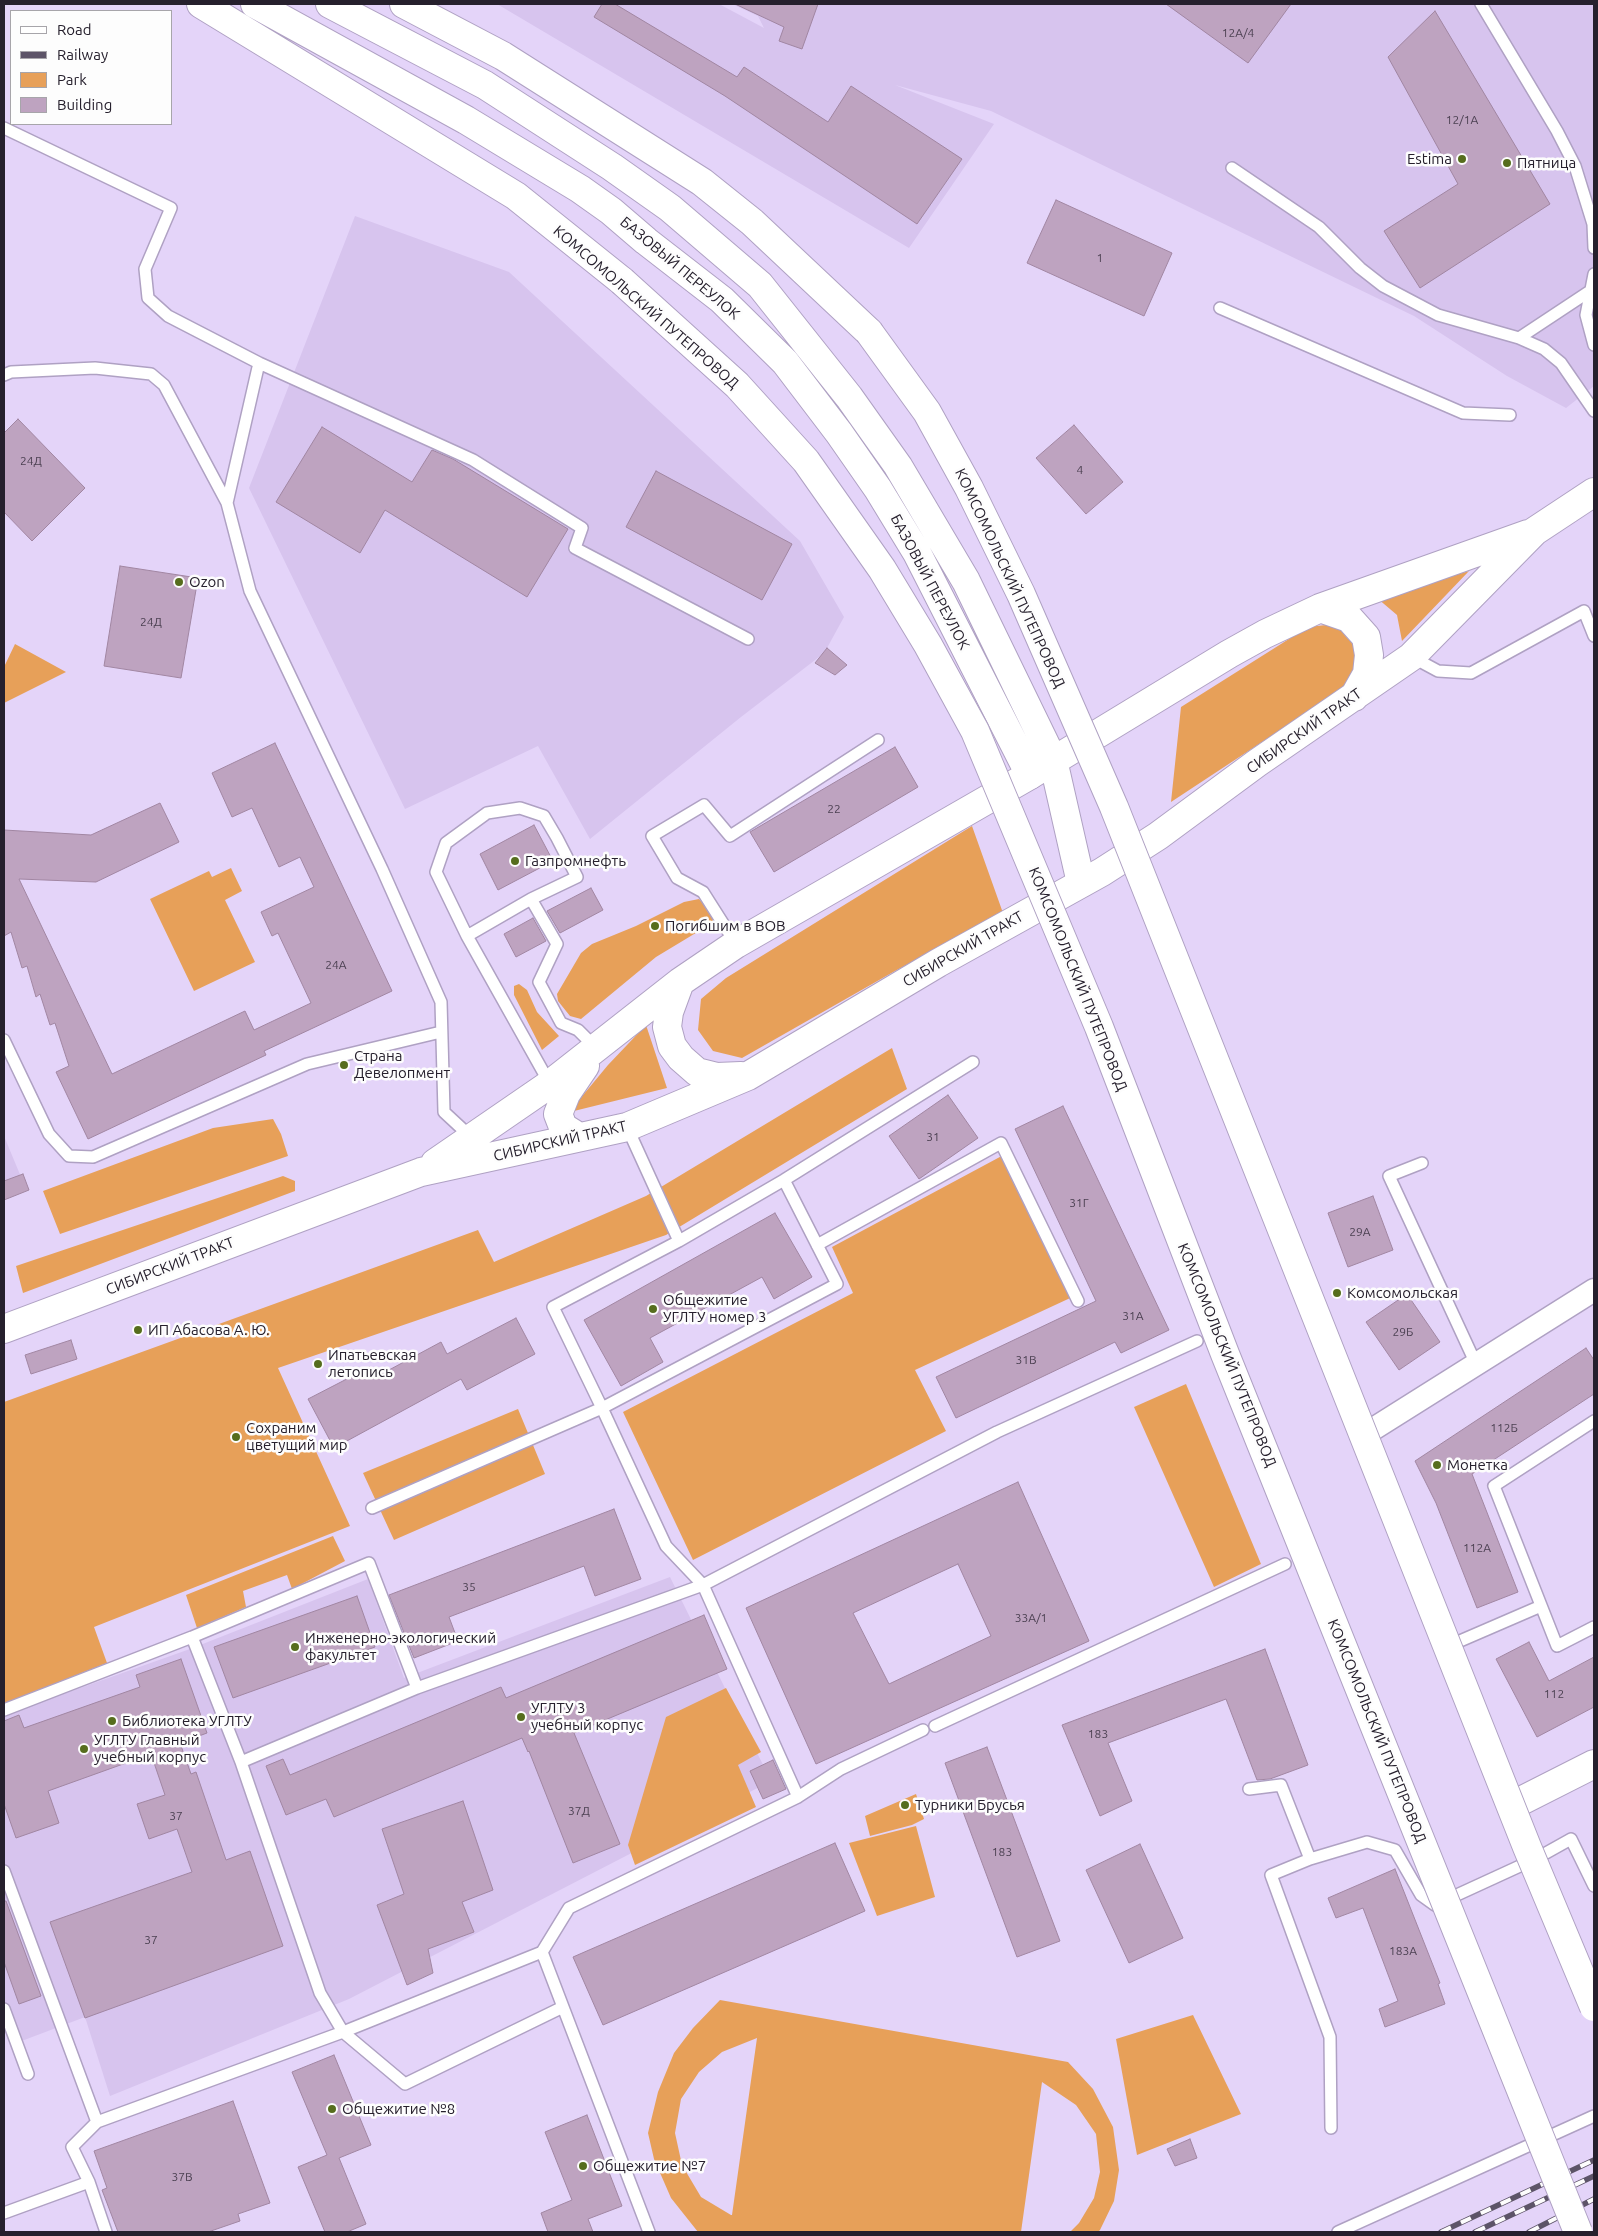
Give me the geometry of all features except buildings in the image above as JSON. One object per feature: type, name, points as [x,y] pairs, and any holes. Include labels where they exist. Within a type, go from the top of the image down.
[{"type":"main road","name":"КОМСОМОЛЬСКИЙ ПУТЕПРОВОД","points":[[201,4],[516,196],[622,282],[737,385],[806,461],[882,569],[928,645],[975,732],[1099,1027],[1225,1354],[1578,2232]]},
{"type":"main road","name":"БАЗОВЫЙ ПЕРЕУЛОК","points":[[255,4],[466,120],[580,189],[611,211],[646,241],[722,300],[778,355],[839,433],[878,489],[918,553],[1030,775]]},
{"type":"main road","name":"БАЗОВЫЙ ПЕРЕУЛОК","points":[[330,4],[485,85],[604,162],[670,208],[760,285],[849,397],[898,466],[966,581],[1054,760]]},
{"type":"main road","name":"КОМСОМОЛЬСКИЙ ПУТЕПРОВОД","points":[[404,4],[503,56],[702,182],[752,222],[869,332],[927,412],[969,488],[1021,594],[1102,781],[1526,1847],[1594,2007]]},
{"type":"main road","name":"СИБИРСКИЙ ТРАКТ","points":[[4,1329],[421,1172],[627,1127],[748,1076],[938,963],[1102,872],[1158,836],[1257,763],[1411,657],[1535,531],[1594,492]]},
{"type":"main road","name":"СИБИРСКИЙ ТРАКТ","points":[[421,1172],[550,1084],[680,982],[736,944],[1030,775],[1229,654],[1265,634],[1320,608],[1535,531]]},
{"type":"main road","points":[[1320,608],[1350,618],[1366,637],[1369,655],[1367,674],[1353,698]]},
{"type":"main road","points":[[1054,760],[1081,883]]},
{"type":"main road","points":[[680,982],[669,1012],[667,1027],[672,1046],[681,1058],[697,1072],[717,1077],[748,1076]]},
{"type":"main road","points":[[578,1137],[563,1127],[558,1114],[566,1094],[597,1049]]},
{"type":"main road","points":[[1513,1805],[1594,1764]]},
{"type":"street","points":[[1370,1431],[1594,1290]]},
{"type":"lane","points":[[1481,4],[1557,131],[1575,166],[1593,224],[1594,248]]},
{"type":"lane","points":[[4,128],[170,208],[145,269],[148,298],[168,316],[259,362],[472,460],[582,528],[575,548],[748,639]]},
{"type":"lane","points":[[1232,168],[1319,227],[1360,268],[1383,286],[1438,315],[1519,338],[1544,349],[1561,363],[1594,411]]},
{"type":"lane","points":[[1594,274],[1586,315],[1594,344]]},
{"type":"lane","points":[[1519,338],[1590,292]]},
{"type":"lane","points":[[1220,308],[1463,412],[1510,414]]},
{"type":"lane","points":[[227,502],[259,362]]},
{"type":"lane","points":[[4,375],[11,372],[94,368],[152,374],[164,385],[227,502],[250,591],[382,869],[441,1002],[444,1112],[472,1138]]},
{"type":"lane","points":[[1411,657],[1438,671],[1471,673],[1589,609],[1594,636]]},
{"type":"lane","points":[[736,944],[703,892],[678,878],[652,836],[704,805],[730,836],[878,740]]},
{"type":"lane","points":[[466,936],[531,899],[577,877],[544,816],[520,808],[487,813],[446,843],[436,872],[466,936],[550,1084]]},
{"type":"lane","points":[[531,899],[557,944],[539,982],[561,1023],[578,1030],[597,1049]]},
{"type":"lane","points":[[4,1040],[50,1134],[69,1156],[93,1157],[307,1064],[441,1032]]},
{"type":"lane","points":[[798,1797],[703,1585],[666,1546],[553,1306],[679,1241],[784,1180],[973,1062]]},
{"type":"lane","points":[[627,1127],[679,1241]]},
{"type":"lane","points":[[817,1245],[1001,1143],[1078,1301]]},
{"type":"lane","points":[[1422,1163],[1390,1176],[1476,1364]]},
{"type":"lane","points":[[372,1508],[602,1408],[837,1284],[784,1180]]},
{"type":"lane","points":[[241,1762],[417,1688],[703,1585],[997,1432],[1197,1341]]},
{"type":"lane","points":[[1594,1421],[1494,1486],[1557,1646],[1594,1627]]},
{"type":"lane","points":[[4,1710],[192,1637],[369,1563],[417,1688]]},
{"type":"lane","points":[[936,1726],[1285,1564]]},
{"type":"lane","points":[[1453,1644],[1541,1606]]},
{"type":"lane","points":[[192,1637],[241,1762],[320,1993],[343,2032],[405,2084],[563,2007]]},
{"type":"lane","points":[[106,2232],[89,2182],[72,2147],[97,2122],[343,2032],[542,1952],[568,1908],[798,1797],[841,1769],[923,1730]]},
{"type":"lane","points":[[1249,1789],[1281,1785],[1310,1859]]},
{"type":"lane","points":[[1513,1805],[1537,1858]]},
{"type":"lane","points":[[1331,2128],[1330,2037],[1271,1875],[1310,1859],[1367,1842],[1395,1850],[1421,1895],[1435,1905],[1537,1858],[1571,1840],[1592,1873],[1594,1886]]},
{"type":"lane","points":[[4,1871],[97,2122]]},
{"type":"lane","points":[[542,1952],[649,2232]]},
{"type":"lane","points":[[4,2009],[28,2074]]},
{"type":"lane","points":[[1338,2232],[1594,2116]]},
{"type":"lane","points":[[4,2213],[89,2182]]},
{"type":"shaded area","points":[[497,4],[719,4],[764,28],[758,16],[732,4],[1594,4],[1594,386],[1566,408],[1507,376],[1414,316],[991,111],[895,85],[994,124],[909,248]]},
{"type":"shaded area","points":[[355,216],[509,272],[800,541],[844,617],[827,648],[819,657],[741,717],[590,839],[538,746],[405,809],[249,488]]},
{"type":"shaded area","points":[[4,1136],[26,1189],[4,1198]]},
{"type":"shaded area","points":[[670,1577],[771,1781],[349,1999],[110,2096],[85,2017],[19,2042],[4,1999],[4,1715],[190,1649],[368,1579],[404,1678]]},
{"type":"green space","points":[[1469,571],[1402,641],[1397,615],[1377,598]]},
{"type":"green space","points":[[1335,624],[1356,648],[1356,672],[1341,690],[1171,802],[1181,707],[1308,627]]},
{"type":"green space","points":[[15,644],[66,672],[4,703],[4,667]]},
{"type":"green space","points":[[972,826],[1003,913],[895,971],[742,1058],[713,1051],[698,1030],[701,999],[726,978]]},
{"type":"green space","points":[[231,868],[242,891],[225,900],[255,962],[194,991],[150,899],[209,871],[212,877]]},
{"type":"green space","points":[[699,899],[709,910],[714,922],[656,957],[581,1019],[570,1016],[558,1001],[557,994],[581,953],[592,944],[636,926],[684,902]]},
{"type":"green space","points":[[519,984],[527,990],[537,1012],[559,1036],[542,1050],[514,995],[514,986]]},
{"type":"green space","points":[[646,1025],[667,1088],[574,1111],[574,1106],[608,1065]]},
{"type":"green space","points":[[892,1048],[907,1089],[666,1235],[278,1368],[350,1526],[94,1627],[107,1663],[4,1704],[4,1402],[478,1230],[494,1262],[646,1196]]},
{"type":"green space","points":[[273,1119],[281,1134],[288,1156],[60,1234],[43,1191],[213,1128]]},
{"type":"green space","points":[[1011,1151],[1081,1293],[915,1370],[946,1431],[693,1560],[623,1412],[853,1293],[832,1247]]},
{"type":"green space","points":[[283,1176],[295,1181],[295,1191],[23,1293],[16,1266]]},
{"type":"green space","points":[[1186,1384],[1261,1564],[1214,1587],[1134,1407]]},
{"type":"green space","points":[[518,1409],[545,1474],[394,1540],[363,1473]]},
{"type":"green space","points":[[333,1536],[345,1561],[292,1589],[287,1575],[243,1591],[246,1607],[197,1628],[186,1595]]},
{"type":"green space","points":[[726,1688],[761,1752],[738,1765],[756,1807],[635,1865],[628,1845],[666,1717]]},
{"type":"green space","name":"Турники Брусья","points":[[916,1794],[924,1819],[912,1825],[870,1836],[865,1816]]},
{"type":"green space","points":[[916,1826],[935,1897],[877,1916],[849,1843]]},
{"type":"green space","points":[[720,2000],[1068,2062],[1093,2089],[1113,2127],[1119,2170],[1114,2201],[1098,2232],[1070,2232],[1079,2223],[1094,2198],[1100,2172],[1096,2134],[1076,2105],[1042,2082],[1021,2232],[698,2232],[671,2198],[654,2159],[648,2133],[658,2092],[674,2053],[693,2028]],"holes":[[[757,2038],[732,2215],[701,2197],[682,2165],[675,2133],[681,2099],[699,2072],[722,2052]]]},
{"type":"green space","points":[[1193,2015],[1241,2114],[1137,2155],[1116,2039]]},
{"type":"railway","points":[[1441,2232],[1594,2160]]},
{"type":"railway","points":[[1475,2232],[1594,2176]]},
{"type":"railway","points":[[1529,2232],[1594,2199]]},
{"type":"place","name":"Estima","points":[[1462,159]]},
{"type":"place","name":"Пятница","points":[[1507,163]]},
{"type":"place","name":"Ozon","points":[[179,582]]},
{"type":"place","name":"Газпромнефть","points":[[515,861]]},
{"type":"place","name":"Погибшим в ВОВ","points":[[655,926]]},
{"type":"place","name":"Страна Девелопмент","points":[[344,1065]]},
{"type":"place","name":"Комсомольская","points":[[1337,1293]]},
{"type":"place","name":"Общежитие УГЛТУ номер 3","points":[[653,1309]]},
{"type":"place","name":"ИП Абасова А. Ю.","points":[[138,1330]]},
{"type":"place","name":"Ипатьевская летопись","points":[[318,1364]]},
{"type":"place","name":"Сохраним цветущий мир","points":[[236,1437]]},
{"type":"place","name":"Монетка","points":[[1437,1465]]},
{"type":"place","name":"Инженерно-экологический факультет","points":[[295,1647]]},
{"type":"place","name":"УГЛТУ 3 учебный корпус","points":[[521,1717]]},
{"type":"place","name":"Библиотека УГЛТУ","points":[[112,1721]]},
{"type":"place","name":"УГЛТУ Главный учебный корпус","points":[[84,1749]]},
{"type":"place","name":"Турники Брусья","points":[[905,1805]]},
{"type":"place","name":"Общежитие №8","points":[[332,2109]]},
{"type":"place","name":"Общежитие №7","points":[[583,2166]]}]
